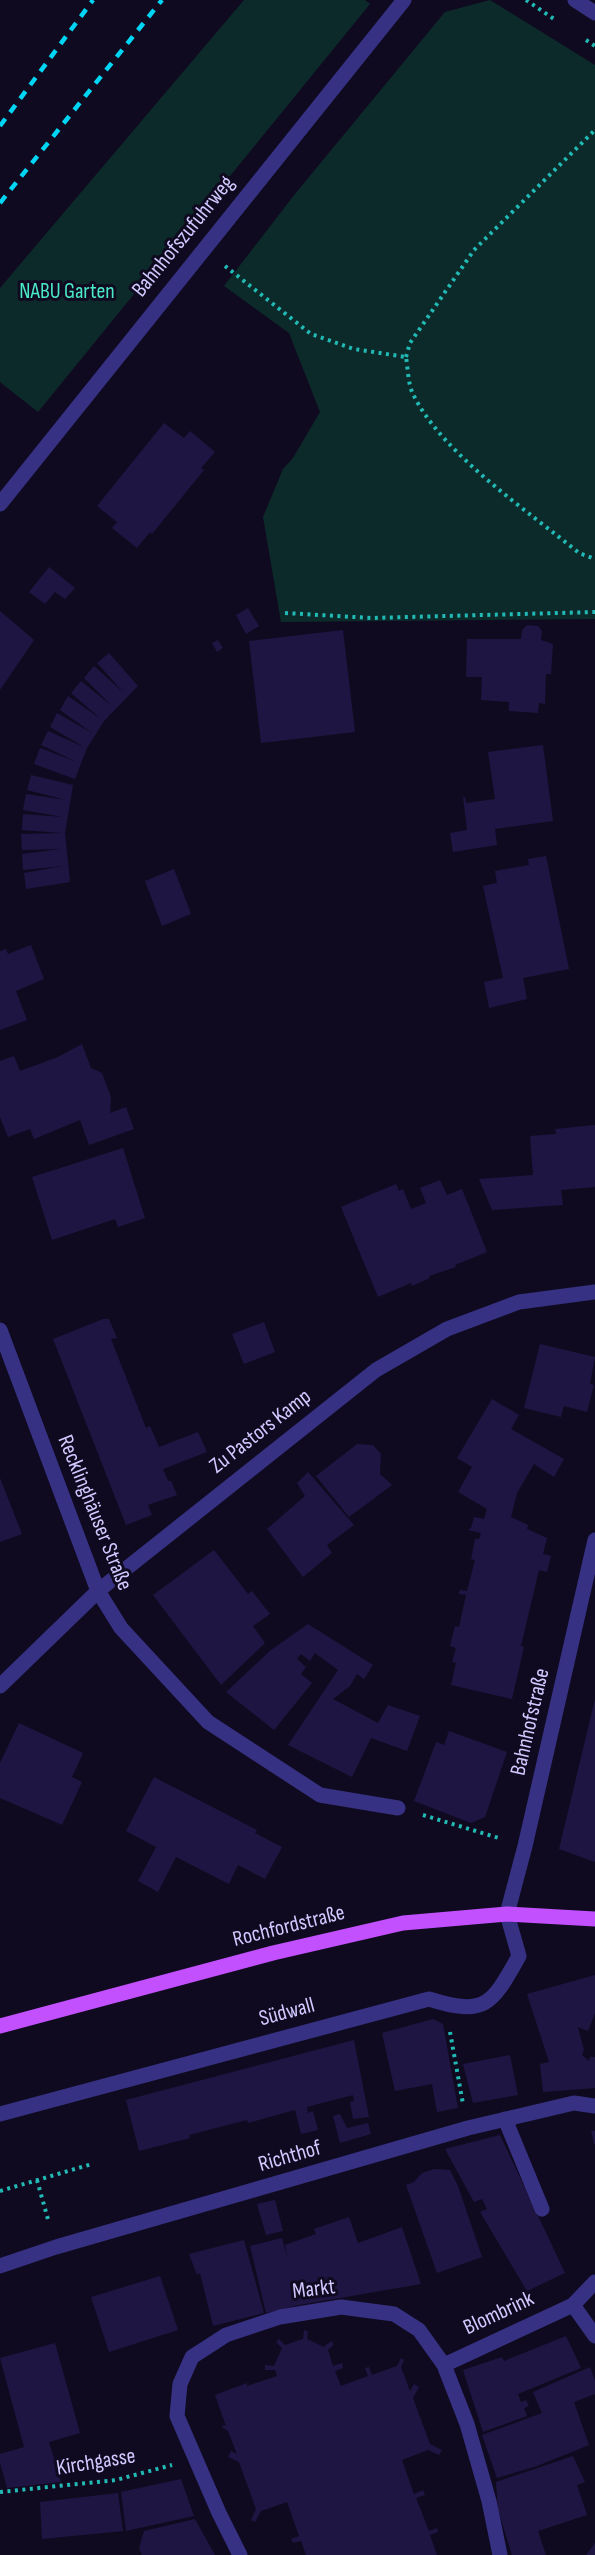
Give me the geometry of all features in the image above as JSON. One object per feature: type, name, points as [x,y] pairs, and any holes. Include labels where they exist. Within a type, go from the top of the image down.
[{"type":"main road","name":"Rochfordstraße","points":[[0,2026],[273,1953],[403,1923],[507,1914],[595,1919]]},
{"type":"street","name":"Bahnhofszufuhrweg","points":[[0,504],[404,0]]},
{"type":"street","points":[[575,0],[595,14]]},
{"type":"street","name":"Zu Pastors Kamp","points":[[0,1686],[98,1591],[376,1370],[447,1329],[519,1302],[595,1292]]},
{"type":"street","name":"Recklinghäuser Straße","points":[[0,1330],[98,1591],[121,1628],[208,1722],[320,1795],[398,1808]]},
{"type":"street","name":"Bahnhofstraße","points":[[507,1914],[525,1846],[595,1540]]},
{"type":"street","name":"Südwall","points":[[0,2114],[429,1998],[445,2004],[476,2008],[492,2000],[519,1956],[507,1914]]},
{"type":"street","name":"Richthof","points":[[0,2266],[56,2247],[505,2119],[574,2103],[595,2106]]},
{"type":"street","points":[[505,2119],[542,2208]]},
{"type":"street","name":"Blombrink","points":[[444,2365],[573,2305],[595,2282]]},
{"type":"street","points":[[573,2305],[595,2336]]},
{"type":"street","name":"Markt","points":[[240,2555],[177,2416],[180,2384],[192,2357],[226,2335],[280,2317],[341,2307],[394,2314],[419,2330],[444,2365],[470,2435],[489,2501],[500,2555]]},
{"type":"path","points":[[595,130],[474,250],[410,343],[406,357],[412,392],[433,426],[469,463],[579,553],[595,559]]},
{"type":"path","points":[[203,249],[310,334],[354,348],[406,357]]},
{"type":"path","points":[[285,613],[371,618],[595,612]]},
{"type":"path","points":[[398,1808],[525,1846]]},
{"type":"path","points":[[445,2004],[459,2079]]},
{"type":"path","points":[[0,2191],[93,2164]]},
{"type":"path","points":[[37,2180],[56,2247]]},
{"type":"path","name":"Kirchgasse","points":[[0,2492],[116,2480],[195,2459]]},
{"type":"green space","name":"NABU Garten","points":[[244,0],[365,0],[370,4],[38,412],[0,382],[0,288]]},
{"type":"green space","points":[[490,0],[595,65],[595,619],[281,622],[263,517],[283,469],[293,458],[320,412],[289,333],[224,286],[295,194],[445,12]]},
{"type":"building","points":[[164,423],[184,438],[190,431],[215,452],[201,468],[204,470],[152,534],[150,532],[137,548],[112,528],[117,522],[97,506]]},
{"type":"building","points":[[49,567],[75,588],[65,599],[55,592],[45,604],[29,592]]},
{"type":"building","points":[[248,608],[259,626],[246,634],[236,615]]},
{"type":"building","points":[[0,611],[34,640],[0,690]]},
{"type":"building","points":[[527,625],[538,626],[542,631],[541,640],[553,644],[551,674],[546,674],[545,704],[539,703],[538,713],[509,711],[509,702],[481,700],[482,677],[466,677],[467,639],[521,639],[522,630]]},
{"type":"building","points":[[343,630],[355,732],[261,743],[249,641]]},
{"type":"building","points":[[218,640],[223,648],[217,652],[212,643]]},
{"type":"building","points":[[109,653],[138,686],[104,721],[87,748],[75,779],[34,764],[40,748],[77,762],[41,745],[48,731],[84,747],[50,727],[57,713],[92,733],[60,710],[68,696],[101,719],[71,693],[81,681],[112,706],[84,678],[94,666],[124,693],[97,663]]},
{"type":"building","points":[[543,745],[553,821],[495,829],[497,845],[453,852],[450,833],[467,830],[463,797],[466,803],[495,799],[488,752]]},
{"type":"building","points":[[31,775],[73,785],[65,833],[70,882],[26,889],[24,873],[63,866],[23,870],[22,854],[61,849],[22,850],[21,834],[62,833],[22,830],[23,814],[63,817],[23,810],[26,794],[66,800],[27,790]]},
{"type":"building","points":[[546,856],[569,969],[523,978],[527,999],[489,1008],[484,982],[503,978],[483,886],[497,883],[495,871],[529,865],[528,859]]},
{"type":"building","points":[[174,869],[191,914],[162,926],[145,881]]},
{"type":"building","points":[[31,945],[44,979],[16,991],[27,1020],[0,1030],[0,951],[6,949],[8,954]]},
{"type":"building","points":[[82,1044],[91,1068],[102,1073],[111,1097],[110,1113],[126,1107],[134,1129],[89,1145],[80,1120],[34,1139],[30,1129],[8,1137],[0,1117],[0,1061],[14,1056],[20,1071],[58,1057]]},
{"type":"building","points":[[595,1125],[595,1187],[561,1190],[563,1205],[492,1210],[479,1179],[533,1175],[530,1136],[556,1134],[555,1129]]},
{"type":"building","points":[[123,1148],[145,1218],[118,1227],[115,1219],[52,1240],[32,1177]]},
{"type":"building","points":[[440,1180],[447,1195],[462,1189],[487,1252],[455,1265],[456,1267],[429,1276],[430,1278],[412,1286],[411,1283],[378,1297],[341,1207],[396,1184],[399,1191],[403,1189],[411,1209],[426,1203],[420,1188]]},
{"type":"building","points":[[103,1319],[109,1319],[117,1338],[111,1339],[146,1428],[150,1426],[159,1447],[198,1432],[207,1452],[163,1469],[177,1495],[148,1505],[152,1515],[126,1525],[53,1339]]},
{"type":"building","points":[[264,1322],[275,1352],[244,1364],[232,1334]]},
{"type":"building","points":[[540,1344],[595,1357],[590,1384],[594,1385],[587,1412],[564,1406],[561,1417],[524,1408]]},
{"type":"building","points":[[492,1399],[519,1415],[511,1429],[564,1459],[554,1477],[534,1464],[517,1493],[511,1517],[528,1525],[527,1529],[547,1538],[543,1554],[551,1556],[547,1572],[539,1570],[521,1646],[524,1647],[512,1699],[451,1685],[456,1663],[452,1662],[456,1648],[450,1646],[455,1626],[459,1627],[466,1595],[459,1594],[459,1592],[460,1590],[467,1591],[475,1560],[471,1559],[475,1539],[479,1539],[481,1533],[468,1530],[471,1528],[474,1517],[484,1519],[487,1509],[458,1492],[472,1467],[457,1458]]},
{"type":"building","points":[[357,1444],[373,1445],[381,1454],[380,1474],[392,1485],[349,1517],[316,1476]]},
{"type":"building","points":[[308,1472],[354,1525],[327,1545],[332,1553],[303,1577],[267,1529],[305,1496],[297,1483]]},
{"type":"building","points":[[0,1478],[22,1534],[0,1542]]},
{"type":"building","points":[[214,1550],[248,1594],[252,1591],[270,1614],[253,1626],[265,1643],[221,1685],[153,1595]]},
{"type":"building","points":[[308,1624],[373,1665],[364,1679],[357,1674],[350,1686],[333,1699],[378,1723],[388,1705],[420,1716],[407,1751],[371,1738],[352,1777],[288,1745],[338,1670],[315,1653],[310,1661],[301,1654],[297,1659],[306,1667],[301,1674],[312,1683],[274,1730],[226,1692],[271,1650]]},
{"type":"building","points":[[595,1699],[595,1862],[559,1849]]},
{"type":"building","points":[[19,1723],[83,1753],[72,1777],[82,1782],[62,1825],[0,1798],[0,1763]]},
{"type":"building","points":[[449,1731],[507,1752],[485,1817],[471,1823],[414,1801],[436,1742],[444,1745]]},
{"type":"building","points":[[154,1777],[257,1830],[255,1833],[282,1847],[265,1879],[238,1865],[229,1884],[176,1857],[158,1892],[138,1881],[156,1847],[126,1831]]},
{"type":"building","points":[[595,1975],[595,2013],[588,2031],[578,2027],[584,2050],[582,2055],[589,2061],[590,2057],[595,2057],[595,2088],[543,2092],[540,2064],[549,2062],[527,1994]]},
{"type":"building","points":[[433,2019],[443,2024],[458,2108],[437,2112],[432,2084],[395,2091],[382,2033]]},
{"type":"building","points":[[354,2040],[369,2117],[353,2119],[350,2102],[354,2101],[353,2095],[307,2107],[308,2113],[313,2111],[318,2130],[301,2134],[295,2110],[248,2123],[247,2120],[189,2135],[190,2138],[139,2151],[126,2100]]},
{"type":"building","points":[[510,2055],[518,2095],[473,2103],[463,2064]]},
{"type":"building","points":[[340,2114],[347,2128],[368,2123],[371,2134],[340,2143],[333,2116]]},
{"type":"building","points":[[591,2130],[595,2131],[595,2144],[594,2144]]},
{"type":"building","points":[[500,2135],[565,2273],[527,2291],[480,2212],[487,2209],[482,2199],[474,2202],[445,2149]]},
{"type":"building","points":[[434,2169],[450,2170],[458,2186],[482,2257],[437,2273],[406,2185],[414,2182],[422,2173]]},
{"type":"building","points":[[275,2200],[283,2231],[266,2235],[257,2204]]},
{"type":"building","points":[[349,2217],[358,2243],[402,2227],[421,2284],[266,2313],[250,2246],[282,2238],[288,2260],[285,2245],[316,2234],[314,2229]]},
{"type":"building","points":[[244,2240],[264,2313],[213,2326],[200,2273],[197,2275],[189,2254]]},
{"type":"building","points":[[160,2276],[178,2330],[109,2352],[91,2297]]},
{"type":"building","points":[[304,2330],[308,2331],[307,2339],[324,2347],[331,2341],[334,2344],[328,2350],[333,2366],[342,2363],[343,2368],[335,2371],[341,2386],[368,2376],[365,2368],[369,2367],[372,2375],[397,2366],[401,2358],[404,2360],[401,2367],[410,2391],[414,2384],[419,2387],[413,2398],[430,2444],[442,2450],[439,2455],[428,2450],[402,2460],[414,2494],[423,2490],[425,2495],[416,2498],[429,2531],[437,2528],[438,2532],[430,2535],[437,2555],[306,2555],[301,2541],[293,2543],[291,2539],[299,2536],[287,2502],[261,2511],[255,2522],[251,2520],[256,2509],[239,2462],[228,2457],[231,2451],[237,2454],[228,2431],[222,2427],[226,2426],[215,2395],[247,2383],[247,2386],[277,2376],[275,2370],[265,2370],[265,2365],[274,2366],[282,2348],[276,2342],[279,2339],[285,2345],[303,2339]]},
{"type":"building","points":[[566,2336],[581,2368],[518,2394],[521,2402],[526,2400],[529,2406],[524,2408],[527,2416],[483,2432],[463,2370],[502,2357],[504,2361]]},
{"type":"building","points":[[55,2343],[80,2433],[49,2442],[61,2482],[7,2488],[0,2463],[0,2454],[24,2447],[0,2358]]},
{"type":"building","points":[[590,2367],[595,2381],[595,2394],[574,2402],[589,2445],[537,2466],[497,2478],[482,2435],[542,2413],[533,2392]]},
{"type":"building","points":[[573,2456],[585,2482],[577,2485],[587,2515],[538,2531],[546,2555],[512,2555],[498,2510],[496,2482]]},
{"type":"building","points":[[181,2479],[194,2516],[126,2531],[121,2492]]},
{"type":"building","points":[[118,2493],[123,2531],[42,2539],[40,2502]]},
{"type":"building","points":[[195,2519],[215,2555],[142,2555],[139,2548],[144,2531]]},
{"type":"building","points":[[595,2543],[595,2555],[586,2555]]},
{"type":"railway","points":[[0,126],[93,0]]},
{"type":"railway","points":[[0,203],[162,0]]}]
